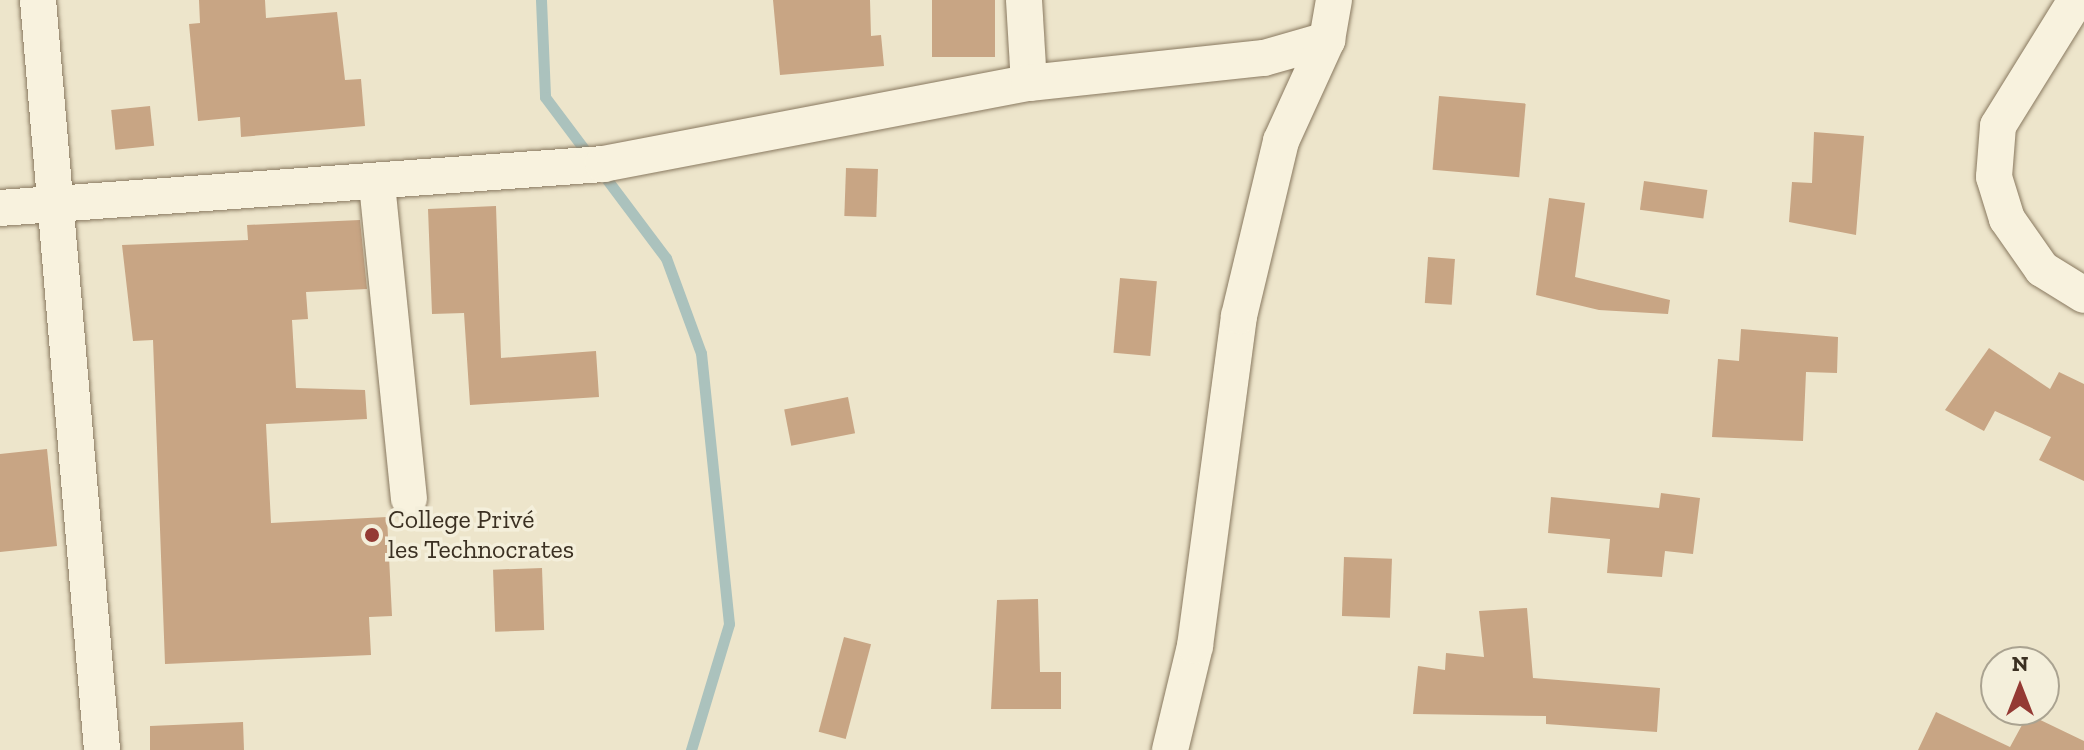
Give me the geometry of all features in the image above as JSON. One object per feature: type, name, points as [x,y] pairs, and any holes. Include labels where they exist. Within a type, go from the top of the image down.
[{"type":"street","points":[[38,0],[102,750]]},
{"type":"street","points":[[1024,0],[1029,83]]},
{"type":"street","points":[[1170,750],[1195,646],[1239,316],[1281,141],[1327,40],[1334,0]]},
{"type":"street","points":[[2076,0],[1998,126],[1994,177],[2007,219],[2042,269],[2084,295]]},
{"type":"street","points":[[0,208],[377,184],[603,164],[1029,83],[1264,58],[1327,40]]},
{"type":"street","points":[[377,184],[409,498]]},
{"type":"building","points":[[199,0],[265,0],[266,18],[337,12],[345,80],[361,79],[365,126],[241,137],[240,117],[198,121],[189,24],[200,23]]},
{"type":"building","points":[[773,0],[870,0],[871,36],[881,35],[884,66],[780,75]]},
{"type":"building","points":[[932,0],[995,0],[995,57],[932,57]]},
{"type":"building","points":[[1439,96],[1526,104],[1519,177],[1433,170]]},
{"type":"building","points":[[150,106],[154,146],[115,150],[111,110]]},
{"type":"building","points":[[1814,132],[1864,136],[1856,235],[1789,222],[1792,182],[1812,183]]},
{"type":"building","points":[[846,168],[878,169],[876,217],[844,216]]},
{"type":"building","points":[[1644,181],[1707,190],[1703,219],[1640,210]]},
{"type":"building","points":[[1549,198],[1585,203],[1575,277],[1670,300],[1668,314],[1599,310],[1536,295]]},
{"type":"building","points":[[496,206],[501,358],[596,351],[599,397],[470,405],[464,313],[432,314],[428,209]]},
{"type":"building","points":[[360,220],[367,289],[306,292],[308,319],[292,320],[296,388],[365,390],[367,419],[266,424],[271,523],[387,517],[392,616],[369,617],[371,655],[165,664],[153,340],[133,341],[122,245],[248,240],[247,225]]},
{"type":"building","points":[[1428,257],[1455,259],[1452,305],[1425,303]]},
{"type":"building","points":[[1120,278],[1157,281],[1150,356],[1113,353]]},
{"type":"building","points":[[1741,329],[1838,337],[1837,373],[1806,372],[1803,441],[1712,437],[1718,359],[1739,361]]},
{"type":"building","points":[[1989,348],[2050,389],[2059,372],[2084,384],[2084,481],[2039,460],[2051,437],[1995,411],[1984,431],[1945,410]]},
{"type":"building","points":[[848,397],[855,433],[791,446],[784,409]]},
{"type":"building","points":[[47,449],[57,546],[0,552],[0,454]]},
{"type":"building","points":[[1661,493],[1700,498],[1693,554],[1665,551],[1662,577],[1607,573],[1610,539],[1548,533],[1551,497],[1659,508]]},
{"type":"building","points":[[1344,557],[1392,559],[1390,618],[1342,616]]},
{"type":"building","points":[[542,568],[544,630],[495,632],[493,570]]},
{"type":"building","points":[[1038,599],[1040,672],[1061,672],[1061,709],[991,709],[997,600]]},
{"type":"building","points":[[1527,608],[1533,678],[1660,688],[1657,732],[1546,724],[1546,716],[1413,714],[1418,666],[1445,670],[1446,653],[1484,657],[1479,611]]},
{"type":"building","points":[[844,637],[871,644],[846,739],[819,732]]},
{"type":"building","points":[[1936,712],[2010,747],[2021,726],[2053,726],[2084,741],[2084,750],[1918,750]]},
{"type":"building","points":[[243,722],[244,750],[150,750],[150,726]]},
{"type":"waterway","points":[[541,0],[545,97],[666,258],[701,353],[729,624],[691,750]]},
{"type":"place","name":"College Privé les Technocrates","points":[[372,535]]}]
